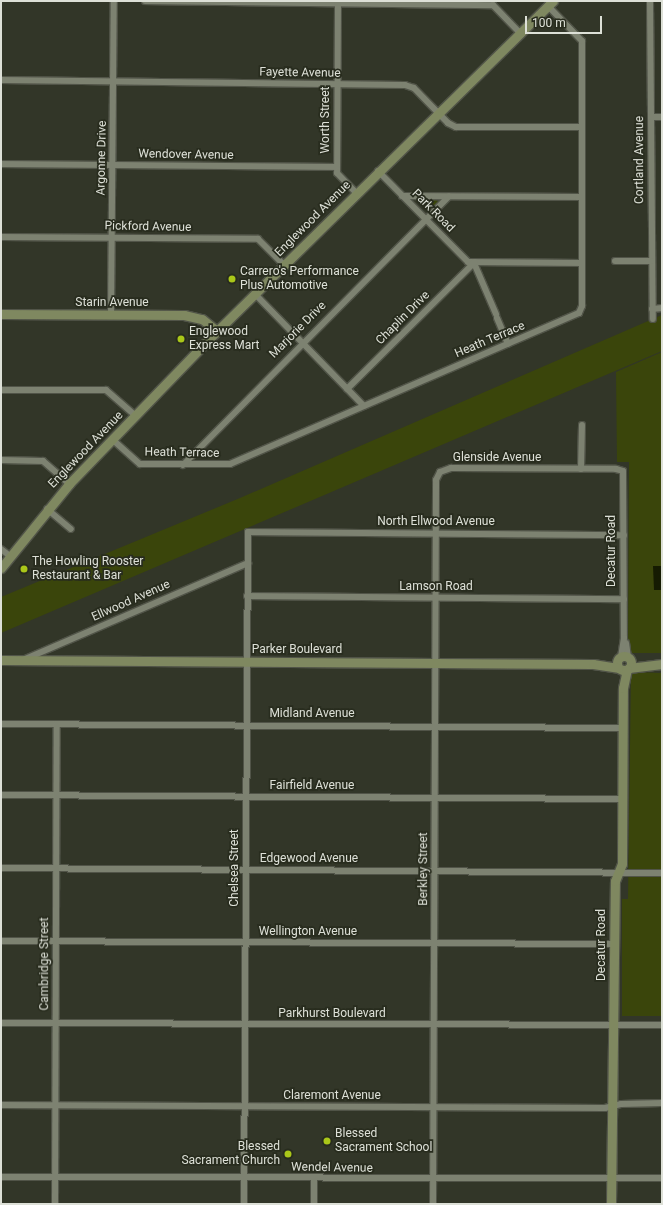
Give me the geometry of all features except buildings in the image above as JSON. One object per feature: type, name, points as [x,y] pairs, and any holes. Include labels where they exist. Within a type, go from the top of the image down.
[{"type":"street","name":"Argonne Drive","points":[[111,315],[114,1]]},
{"type":"street","points":[[145,1],[338,2],[493,5],[520,33]]},
{"type":"street","name":"Cortland Avenue","points":[[650,1],[653,319]]},
{"type":"street","name":"Worth Street","points":[[336,167],[338,2]]},
{"type":"street","name":"Englewood Avenue","points":[[1,568],[47,509],[217,331],[378,171],[550,4]]},
{"type":"street","name":"Heath Terrace","points":[[113,440],[136,463],[183,465],[230,464],[579,313],[582,306],[582,41],[550,4]]},
{"type":"street","name":"Fayette Avenue","points":[[1,80],[410,86],[448,123],[456,126],[582,127]]},
{"type":"street","points":[[651,116],[662,117]]},
{"type":"street","name":"Wendover Avenue","points":[[1,164],[336,167]]},
{"type":"street","points":[[336,167],[337,173],[356,193]]},
{"type":"street","name":"Park Road","points":[[378,171],[468,262],[475,263]]},
{"type":"street","points":[[402,196],[582,197]]},
{"type":"street","name":"Marjorie Drive","points":[[183,465],[302,342],[449,196]]},
{"type":"street","name":"Pickford Avenue","points":[[1,237],[258,239],[284,265]]},
{"type":"street","points":[[615,261],[652,261]]},
{"type":"street","points":[[508,344],[475,263],[582,263]]},
{"type":"street","name":"Chaplin Drive","points":[[347,389],[475,263]]},
{"type":"street","points":[[255,294],[364,406]]},
{"type":"street","points":[[652,309],[662,308]]},
{"type":"street","name":"Starin Avenue","points":[[1,314],[194,316],[202,319],[217,331]]},
{"type":"street","points":[[1,390],[106,390],[136,416]]},
{"type":"street","points":[[581,469],[582,425]]},
{"type":"street","points":[[1,460],[43,461],[70,484]]},
{"type":"street","name":"Glenside Avenue","points":[[436,533],[436,480],[440,472],[447,468],[616,469]]},
{"type":"street","name":"Decatur Road","points":[[611,1204],[615,881],[622,864],[624,728],[624,474],[616,469]]},
{"type":"street","points":[[47,509],[71,529]]},
{"type":"street","name":"North Ellwood Avenue","points":[[248,532],[624,535]]},
{"type":"street","name":"Chelsea Street","points":[[244,1204],[248,532]]},
{"type":"street","name":"Berkley Street","points":[[433,1204],[436,533]]},
{"type":"street","points":[[1,549],[10,556]]},
{"type":"street","name":"Ellwood Avenue","points":[[23,660],[248,563]]},
{"type":"street","name":"Lamson Road","points":[[247,596],[624,599]]},
{"type":"street","name":"Parker Boulevard","points":[[1,660],[662,664]]},
{"type":"street","name":"Parker Boulevard","points":[[624,663],[662,660]]},
{"type":"street","name":"Midland Avenue","points":[[1,724],[624,728]]},
{"type":"street","name":"Cambridge Street","points":[[55,1204],[57,724]]},
{"type":"street","name":"Fairfield Avenue","points":[[1,795],[623,799]]},
{"type":"street","name":"Edgewood Avenue","points":[[1,868],[662,873]]},
{"type":"street","name":"Wellington Avenue","points":[[1,941],[614,944]]},
{"type":"street","name":"Parkhurst Boulevard","points":[[1,1023],[434,1026],[662,1025]]},
{"type":"street","name":"Claremont Avenue","points":[[1,1105],[433,1108],[613,1106],[662,1103]]},
{"type":"street","name":"Wendel Avenue","points":[[1,1177],[433,1180],[612,1180],[662,1178]]},
{"type":"street","points":[[314,1179],[314,1204]]},
{"type":"green space","points":[[436,199],[438,202],[428,212],[416,200]]},
{"type":"green space","points":[[662,315],[662,351],[1,633],[1,597],[240,498]]},
{"type":"green space","points":[[662,352],[662,653],[628,653],[629,462],[617,462],[616,372]]},
{"type":"green space","points":[[631,672],[662,673],[662,1016],[622,1016],[622,899],[628,899]]},
{"type":"shaded area","points":[[653,566],[662,566],[661,590],[654,590]]},
{"type":"place","name":"Carrero's Performance Plus Automotive","points":[[232,279]]},
{"type":"place","name":"Englewood Express Mart","points":[[181,339]]},
{"type":"place","name":"The Howling Rooster Restaurant & Bar","points":[[24,569]]},
{"type":"place","name":"Blessed Sacrament School","points":[[327,1141]]},
{"type":"place","name":"Blessed Sacrament Church","points":[[288,1154]]}]
